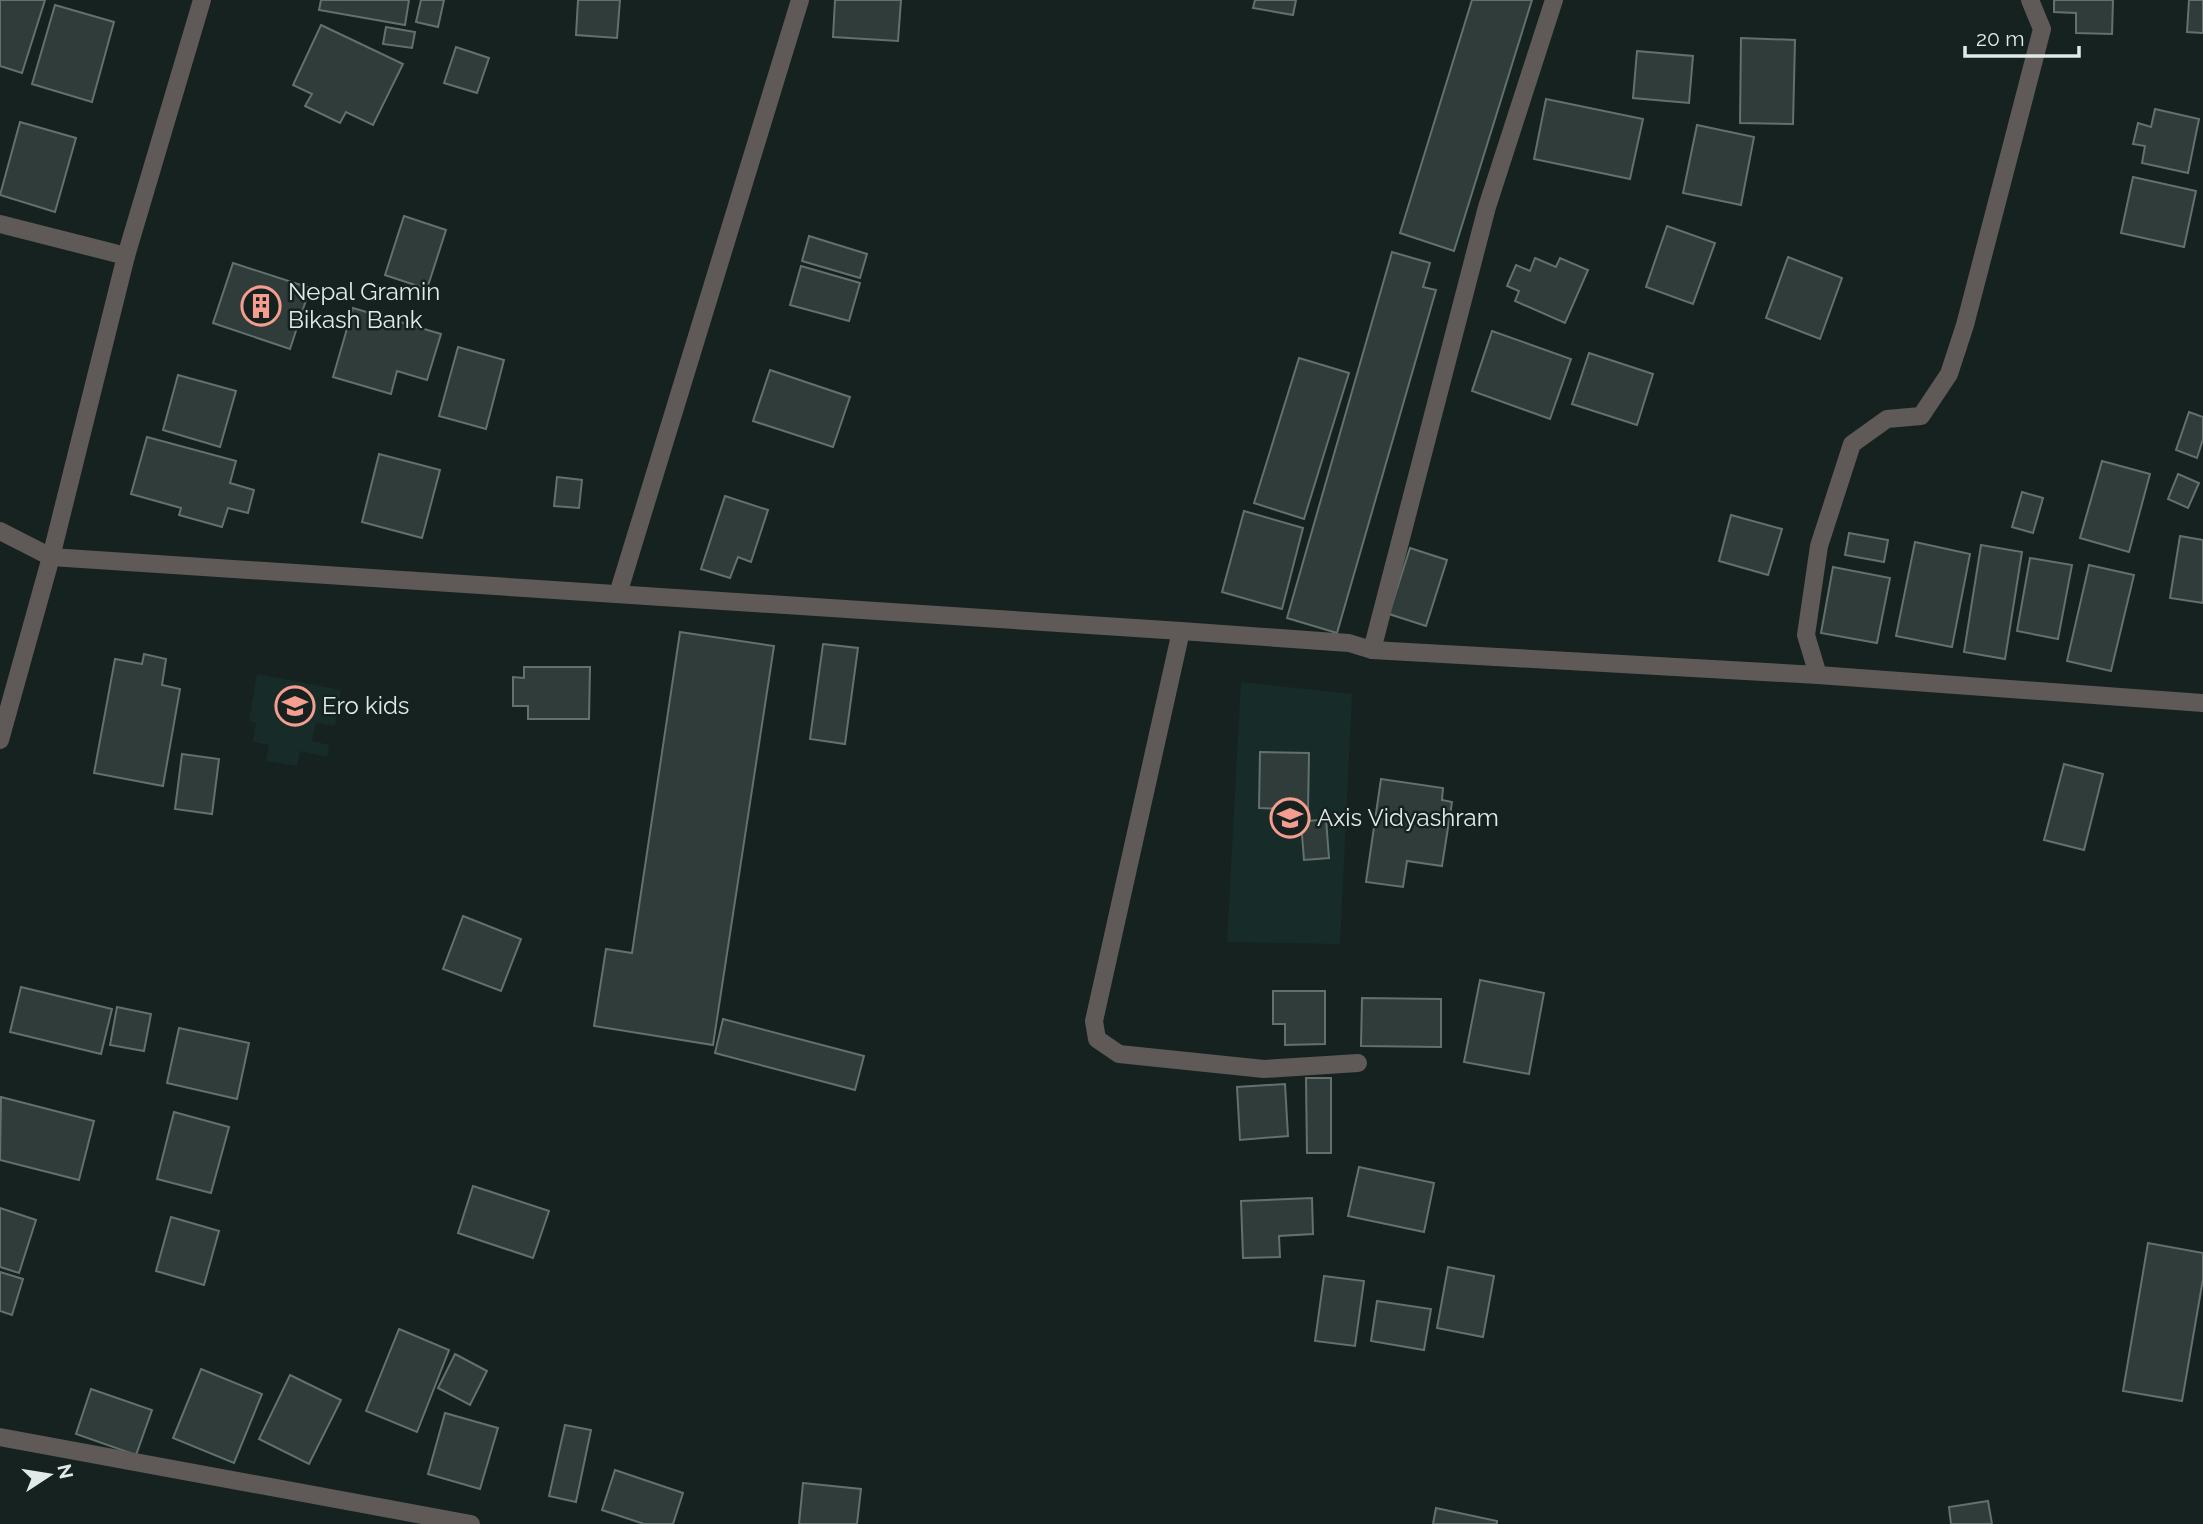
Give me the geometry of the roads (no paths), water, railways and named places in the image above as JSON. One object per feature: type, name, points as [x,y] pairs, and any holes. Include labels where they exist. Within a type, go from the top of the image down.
[{"type":"street","points":[[0,740],[51,557],[126,256],[202,0]]},
{"type":"street","points":[[618,594],[800,0]]},
{"type":"street","points":[[1372,650],[1487,207],[1554,0]]},
{"type":"street","points":[[1818,675],[1805,635],[1819,546],[1852,444],[1887,419],[1920,416],[1949,373],[1965,326],[2042,29],[2030,0]]},
{"type":"street","points":[[0,224],[126,256]]},
{"type":"street","points":[[0,531],[51,557],[1181,631],[1349,643],[1372,650],[1818,675],[2203,703]]},
{"type":"street","points":[[1181,631],[1094,1021],[1097,1039],[1119,1054],[1264,1069],[1358,1063]]},
{"type":"street","points":[[0,1437],[471,1524]]},
{"type":"place","name":"Nepal Gramin Bikash Bank","points":[[261,306]]},
{"type":"place","name":"Ero kids","points":[[295,706]]},
{"type":"place","name":"Axis Vidyashram","points":[[1290,818]]}]
